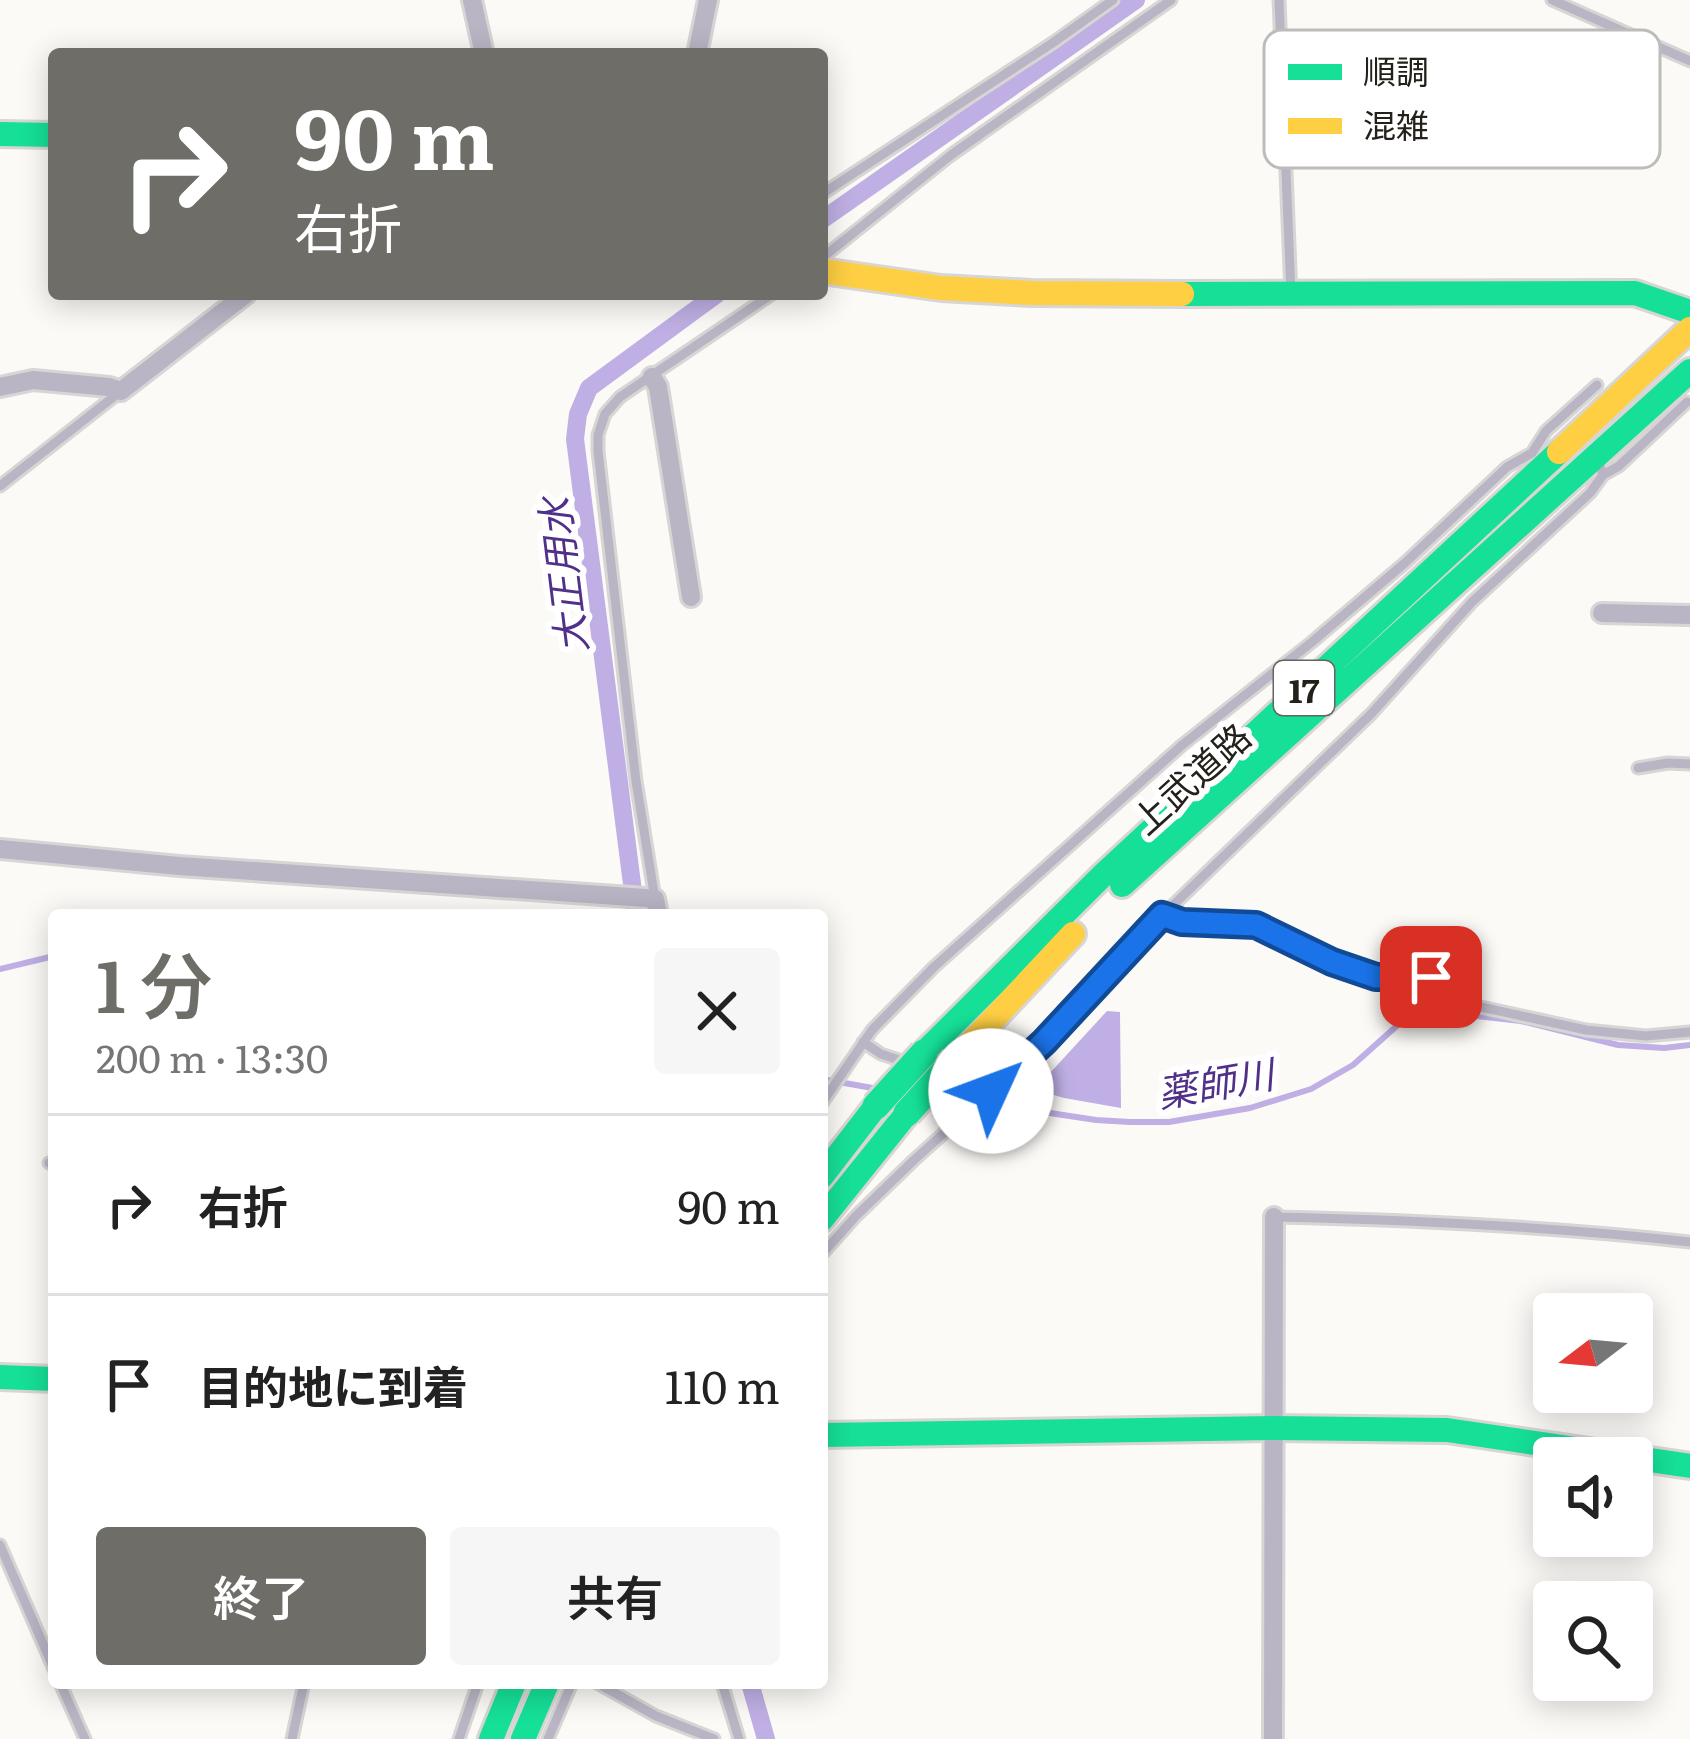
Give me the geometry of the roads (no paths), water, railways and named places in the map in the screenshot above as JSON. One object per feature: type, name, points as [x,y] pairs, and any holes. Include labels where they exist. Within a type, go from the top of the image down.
[{"type":"main road","points":[[0,134],[48,135]]},
{"type":"main road","points":[[828,272],[941,288],[1032,293],[1635,292],[1690,312]]},
{"type":"main road","name":"上武道路","points":[[828,1169],[876,1106],[1000,974],[1150,829],[1415,587],[1538,458],[1690,329]]},
{"type":"main road","name":"上武道路","points":[[828,1212],[907,1113],[1032,975],[1122,886],[1600,465],[1690,370]]},
{"type":"main road","points":[[0,1377],[48,1379]]},
{"type":"main road","points":[[828,1435],[1447,1430],[1690,1466]]},
{"type":"main road","points":[[491,1739],[512,1689]]},
{"type":"main road","points":[[523,1739],[544,1689]]},
{"type":"street","points":[[472,0],[483,48]]},
{"type":"street","points":[[698,48],[708,0]]},
{"type":"street","points":[[0,387],[33,380],[121,391],[239,300]]},
{"type":"street","points":[[652,377],[658,387],[691,597]]},
{"type":"street","points":[[1602,613],[1690,615]]},
{"type":"street","points":[[0,849],[624,897],[653,904]]},
{"type":"street","points":[[1273,1739],[1274,1216]]},
{"type":"lane","points":[[828,190],[1113,0]]},
{"type":"lane","points":[[828,253],[951,155],[1172,0]]},
{"type":"lane","points":[[1279,0],[1280,30]]},
{"type":"lane","points":[[1552,0],[1620,30]]},
{"type":"lane","points":[[1660,48],[1690,61]]},
{"type":"lane","points":[[1286,168],[1291,294]]},
{"type":"lane","points":[[653,904],[598,435],[604,414],[620,398],[763,300]]},
{"type":"lane","points":[[828,1094],[863,1042],[934,967],[1098,817],[1354,607],[1507,467],[1538,458],[1546,431],[1597,385]]},
{"type":"lane","points":[[0,486],[121,391]]},
{"type":"lane","points":[[828,1248],[870,1202],[1044,1042],[1162,915],[1335,749],[1472,602],[1590,493],[1600,465],[1619,466],[1687,402]]},
{"type":"lane","points":[[1638,767],[1690,764]]},
{"type":"lane","points":[[1162,915],[1182,922],[1256,925],[1365,975],[1431,977],[1449,1000],[1586,1030],[1646,1036],[1690,1032]]},
{"type":"lane","points":[[863,1042],[889,1058],[979,1081],[991,1091]]},
{"type":"lane","points":[[1274,1216],[1473,1222],[1690,1242]]},
{"type":"lane","points":[[0,1545],[48,1655]]},
{"type":"lane","points":[[63,1689],[85,1739]]},
{"type":"lane","points":[[292,1739],[303,1689]]},
{"type":"lane","points":[[459,1739],[476,1689]]},
{"type":"lane","points":[[548,1739],[569,1689]]},
{"type":"lane","points":[[608,1689],[656,1716],[714,1739]]},
{"type":"lane","points":[[724,1689],[739,1739]]},
{"type":"waterway","name":"大正用水","points":[[828,216],[1136,0]]},
{"type":"waterway","name":"大正用水","points":[[635,909],[575,439],[578,414],[589,388],[709,300]]},
{"type":"waterway","name":"薬師川","points":[[0,969],[48,957]]},
{"type":"waterway","name":"薬師川","points":[[1010,1107],[1130,1122],[1169,1122],[1250,1108],[1311,1089],[1353,1065],[1409,1015],[1459,1014],[1521,1021],[1618,1045],[1690,1045]]},
{"type":"waterway","name":"薬師川","points":[[828,1080],[878,1089]]},
{"type":"waterway","name":"大正用水","points":[[752,1689],[766,1739]]}]
